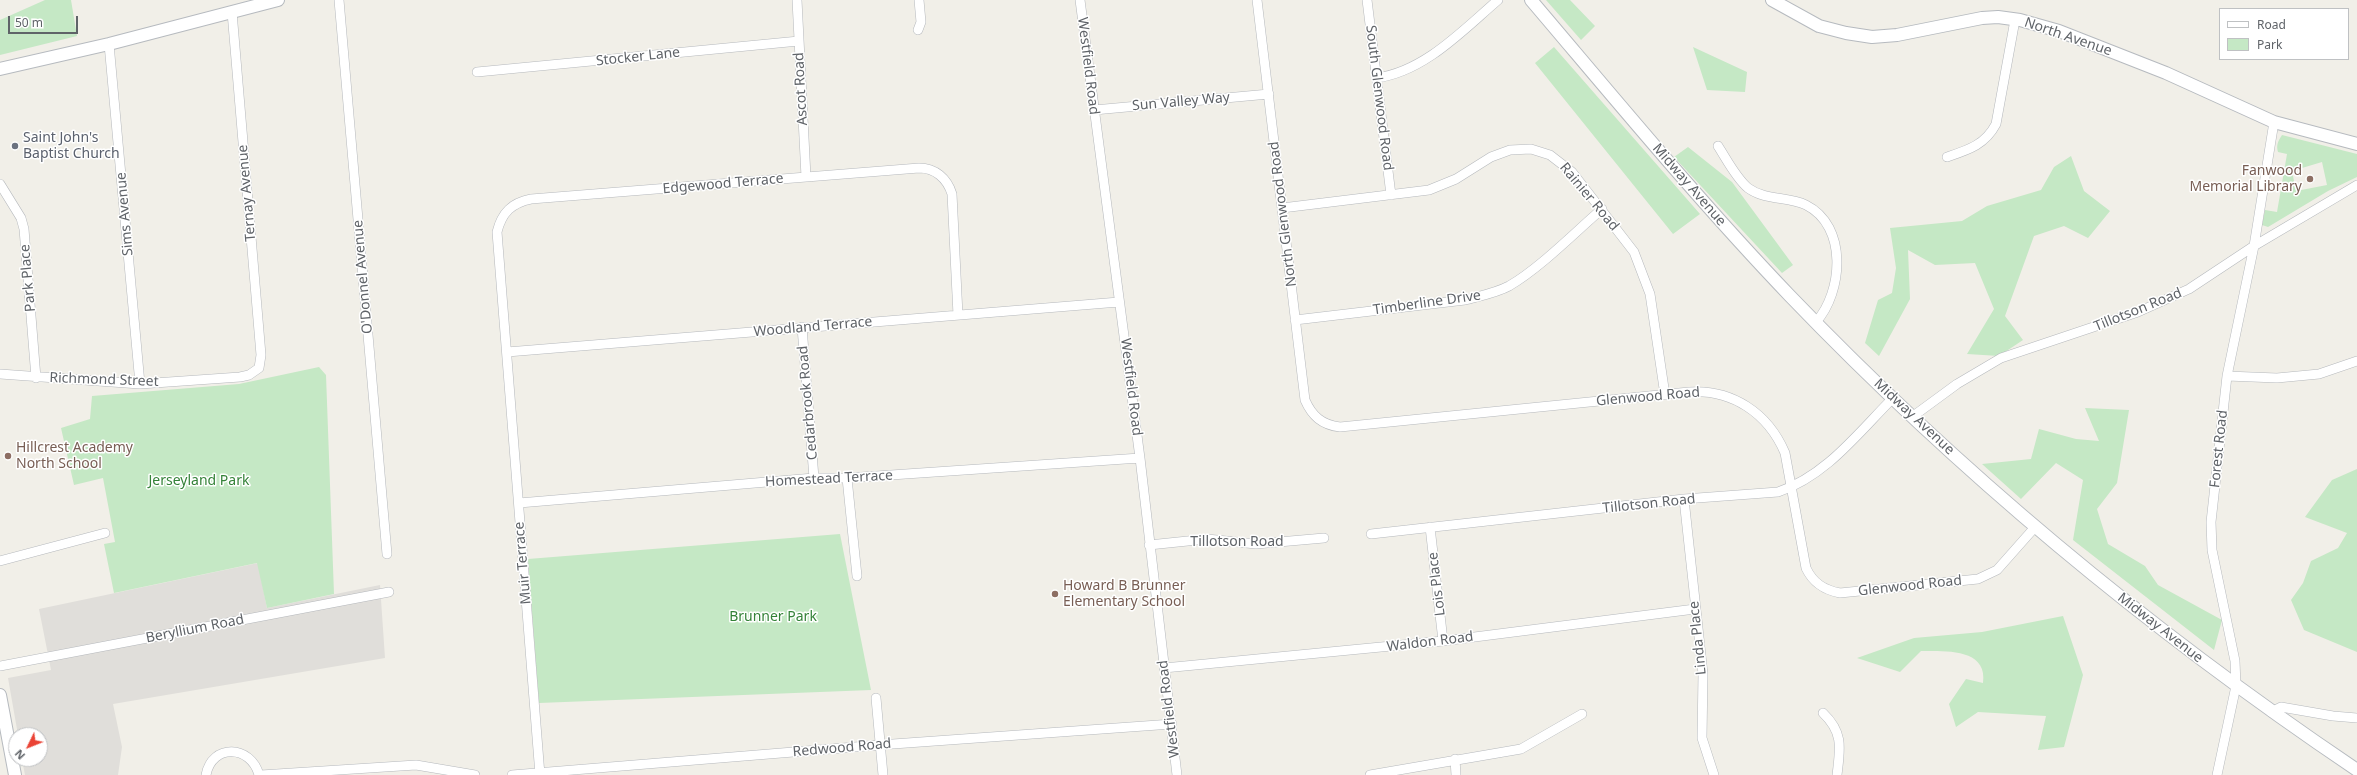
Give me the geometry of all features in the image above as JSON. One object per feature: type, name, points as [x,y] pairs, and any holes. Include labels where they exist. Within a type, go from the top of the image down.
[{"type":"main road","points":[[0,69],[109,44],[278,0]]},
{"type":"main road","name":"Midway Avenue","points":[[1531,0],[1672,167],[1816,322],[1912,417],[2036,526],[2121,598],[2271,712],[2357,770]]},
{"type":"main road","name":"North Avenue","points":[[1772,0],[1818,26],[1846,33],[1872,37],[1897,35],[1982,18],[2015,20],[2066,34],[2166,74],[2274,122],[2357,144]]},
{"type":"main road","points":[[0,695],[15,775]]},
{"type":"street","name":"O'Donnel Avenue","points":[[339,0],[387,554]]},
{"type":"street","name":"Ascot Road","points":[[797,0],[806,178]]},
{"type":"street","points":[[918,30],[921,22],[919,0]]},
{"type":"street","name":"Westfield Road","points":[[1080,0],[1140,458],[1149,546],[1172,724],[1177,775]]},
{"type":"street","name":"North Glenwood Road","points":[[1257,0],[1305,400],[1314,416],[1322,422]]},
{"type":"street","name":"South Glenwood Road","points":[[1367,0],[1391,195]]},
{"type":"street","points":[[1376,78],[1387,76],[1405,69],[1434,52],[1498,0]]},
{"type":"street","name":"Ternay Avenue","points":[[232,12],[261,355],[261,362],[254,372]]},
{"type":"street","points":[[1947,157],[1978,145],[1992,132],[1996,124],[2015,20]]},
{"type":"street","name":"Stocker Lane","points":[[477,72],[799,41]]},
{"type":"street","name":"Sims Avenue","points":[[109,44],[140,384]]},
{"type":"street","name":"Sun Valley Way","points":[[1094,110],[1269,94]]},
{"type":"street","name":"Forest Road","points":[[2217,775],[2236,686],[2235,661],[2212,550],[2211,529],[2227,376],[2254,246],[2274,122]]},
{"type":"street","points":[[1718,146],[1740,180],[1748,188],[1769,198],[1794,200],[1807,205],[1820,216],[1830,229],[1835,241],[1836,267],[1830,301],[1824,313],[1816,322]]},
{"type":"street","name":"Rainier Road","points":[[1282,208],[1414,193],[1443,185],[1503,152],[1531,150],[1550,155],[1562,162],[1572,172],[1634,252],[1650,294],[1665,395]]},
{"type":"street","name":"Edgewood Terrace","points":[[507,352],[497,232],[503,215],[514,205],[531,199],[923,168],[936,172],[943,177],[952,194],[958,315]]},
{"type":"street","name":"Park Place","points":[[0,184],[21,218],[24,229],[36,378]]},
{"type":"street","name":"Tillotson Road","points":[[1912,417],[1957,384],[2002,358],[2107,324],[2163,302],[2189,289],[2254,246],[2357,185]]},
{"type":"street","name":"Timberline Drive","points":[[1295,320],[1465,300],[1491,293],[1508,286],[1524,276],[1602,209]]},
{"type":"street","name":"Woodland Terrace","points":[[507,352],[1119,302]]},
{"type":"street","name":"Cedarbrook Road","points":[[802,328],[814,478]]},
{"type":"street","name":"Muir Terrace","points":[[507,352],[540,774]]},
{"type":"street","points":[[2227,376],[2277,378],[2319,374],[2357,361]]},
{"type":"street","name":"Richmond Street","points":[[0,374],[36,378],[140,384],[240,377],[254,372]]},
{"type":"street","name":"Glenwood Road","points":[[1322,422],[1340,426],[1696,392],[1715,393],[1733,399],[1750,408],[1771,427],[1781,444],[1806,568],[1809,575],[1822,588],[1840,593],[1978,578],[1997,570],[2036,526]]},
{"type":"street","name":"Tillotson Road","points":[[1371,534],[1684,499],[1767,495],[1791,488],[1806,480],[1826,465],[1893,398]]},
{"type":"street","name":"Homestead Terrace","points":[[519,503],[814,478],[847,478],[1140,458]]},
{"type":"street","points":[[847,478],[857,576]]},
{"type":"street","name":"Linda Place","points":[[1684,499],[1702,674],[1702,738],[1714,775]]},
{"type":"street","name":"Lois Place","points":[[1430,527],[1443,640]]},
{"type":"street","points":[[0,561],[105,533]]},
{"type":"street","name":"Tillotson Road","points":[[1149,546],[1207,540],[1256,544],[1324,538]]},
{"type":"street","name":"Beryllium Road","points":[[0,666],[390,592]]},
{"type":"street","name":"Waldon Road","points":[[1164,668],[1443,640],[1695,609]]},
{"type":"street","points":[[876,698],[883,775]]},
{"type":"street","points":[[2271,712],[2281,707],[2318,714],[2357,718]]},
{"type":"street","points":[[1823,713],[1833,723],[1838,735],[1840,747],[1837,775]]},
{"type":"street","points":[[1370,775],[1521,749],[1582,714]]},
{"type":"street","name":"Redwood Road","points":[[512,775],[540,774],[879,744],[1172,724]]},
{"type":"street","points":[[206,775],[214,759],[232,752],[248,756],[257,767],[260,775],[416,765],[475,775]]},
{"type":"street","points":[[1455,760],[1456,775]]},
{"type":"shaded area","points":[[258,563],[267,608],[380,585],[385,658],[113,704],[122,747],[118,775],[25,775],[24,767],[48,767],[48,727],[17,727],[8,678],[51,670],[39,609]]},
{"type":"green space","points":[[45,0],[71,0],[77,36],[0,55],[0,20]]},
{"type":"green space","points":[[1546,0],[1570,0],[1595,26],[1581,40]]},
{"type":"green space","points":[[1554,47],[1700,214],[1673,234],[1535,63]]},
{"type":"green space","points":[[1693,47],[1747,72],[1745,92],[1707,90]]},
{"type":"green space","points":[[2282,135],[2357,154],[2357,177],[2328,191],[2268,227],[2262,225],[2265,210],[2277,212],[2287,154],[2278,152],[2277,150],[2278,141]],"holes":[[[2322,162],[2327,185],[2296,191],[2292,171]]]},
{"type":"green space","points":[[1688,147],[1732,182],[1793,265],[1782,273],[1674,157]]},
{"type":"green space","points":[[2071,156],[2084,191],[2110,211],[2088,238],[2064,226],[2034,236],[2005,316],[2023,340],[1999,356],[1967,354],[1994,309],[1975,263],[1935,265],[1908,250],[1910,299],[1879,356],[1865,343],[1878,300],[1892,293],[1896,268],[1890,228],[1962,221],[1987,206],[2041,190],[2054,167]]},
{"type":"green space","name":"Jerseyland Park","points":[[319,367],[326,375],[334,594],[267,608],[257,563],[114,593],[104,544],[115,542],[103,478],[74,485],[61,428],[90,419],[92,396],[239,384]]},
{"type":"green space","points":[[2085,408],[2129,410],[2117,483],[2097,509],[2108,544],[2145,566],[2158,585],[2222,620],[2214,650],[2073,540],[2083,480],[2056,463],[2021,499],[1982,464],[2031,459],[2039,429],[2076,439],[2099,441]]},
{"type":"green space","points":[[2357,469],[2357,652],[2304,630],[2291,600],[2303,583],[2311,561],[2338,548],[2347,533],[2305,517],[2332,480]]},
{"type":"green space","name":"Brunner Park","points":[[840,534],[871,690],[539,703],[528,559]]},
{"type":"green space","points":[[2063,616],[2083,675],[2064,747],[2038,750],[2046,716],[1978,712],[1956,727],[1949,704],[1966,679],[1983,683],[1983,672],[1979,663],[1972,657],[1952,652],[1921,651],[1900,672],[1857,658],[1914,638],[1982,632]]},
{"type":"place","name":"Saint John's Baptist Church","points":[[15,146]]},
{"type":"place","name":"Fanwood Memorial Library","points":[[2310,179]]},
{"type":"place","name":"Hillcrest Academy North School","points":[[8,456]]},
{"type":"place","name":"Howard B Brunner Elementary School","points":[[1055,594]]}]
